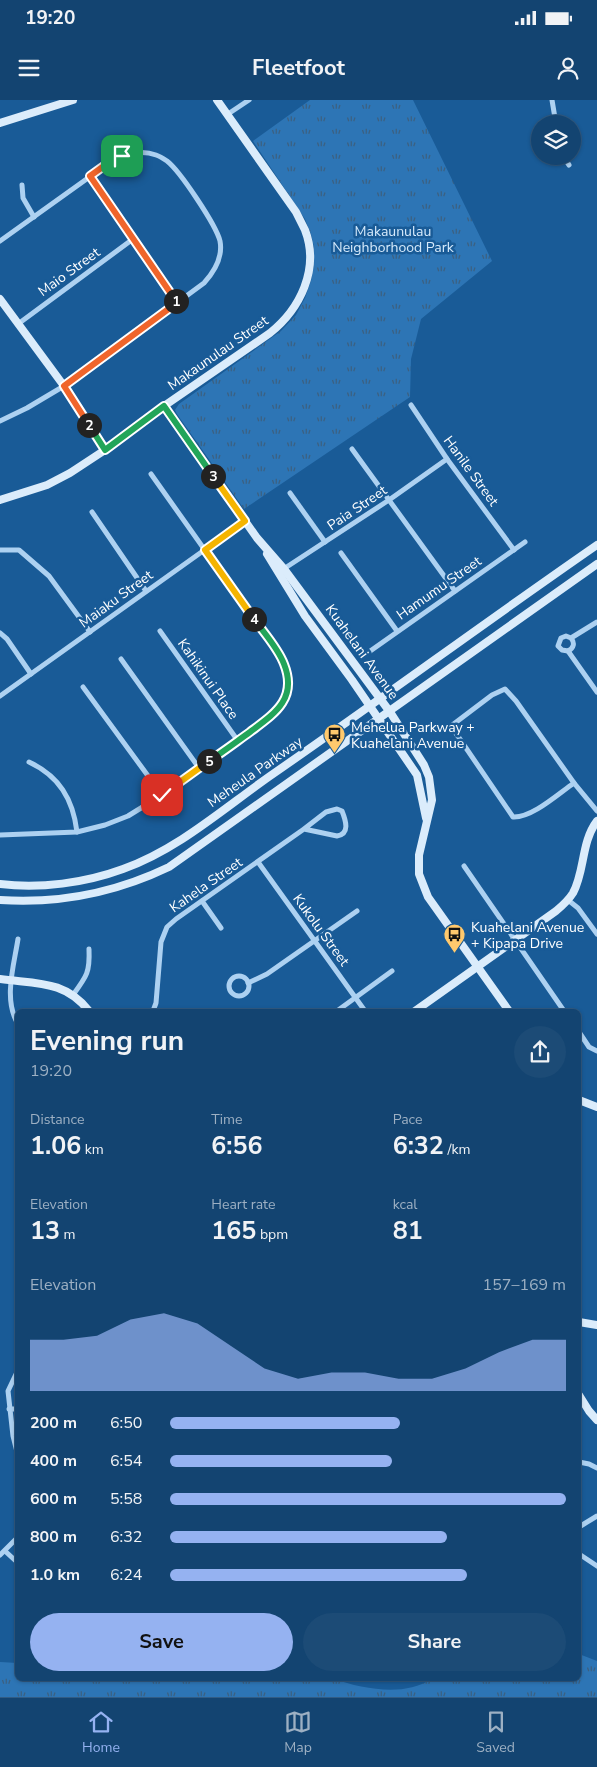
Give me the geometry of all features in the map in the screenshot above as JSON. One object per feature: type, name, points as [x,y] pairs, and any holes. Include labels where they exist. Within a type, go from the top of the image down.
[{"type":"street","points":[[0,123],[73,100]]},
{"type":"street","name":"Makaunulau Street","points":[[0,500],[47,485],[70,473],[105,450],[282,323],[299,300],[309,273],[309,245],[305,230],[296,212],[217,100]]},
{"type":"street","points":[[228,114],[249,100]]},
{"type":"street","points":[[552,100],[554,115]]},
{"type":"street","points":[[0,241],[108,163],[132,153],[156,155],[166,160],[180,175],[212,223],[220,240],[215,269],[204,283],[64,386],[27,408],[0,421]]},
{"type":"street","points":[[90,176],[178,302]]},
{"type":"street","points":[[22,185],[23,198],[34,217]]},
{"type":"street","name":"Maio Street","points":[[18,324],[133,239]]},
{"type":"street","points":[[0,299],[64,386],[105,450]]},
{"type":"street","name":"Hanile Street","points":[[412,405],[447,459],[514,550]]},
{"type":"street","name":"Kuahelani Avenue","points":[[164,406],[281,571],[390,712],[416,750],[429,776],[432,800],[419,855],[419,874],[423,886],[428,897],[508,1009]]},
{"type":"street","points":[[352,449],[455,591]]},
{"type":"street","name":"Paia Street","points":[[281,571],[389,500],[447,459]]},
{"type":"street","points":[[0,835],[77,832],[116,821],[139,810],[274,714],[288,688],[288,677],[284,662],[277,651],[151,474]]},
{"type":"street","points":[[290,493],[325,542]]},
{"type":"street","points":[[92,512],[146,591]]},
{"type":"street","name":"Maiaku Street","points":[[0,696],[245,521]]},
{"type":"street","name":"Hamumu Street","points":[[366,654],[525,542]]},
{"type":"street","name":"Meheula Parkway","points":[[0,884],[16,886],[58,884],[82,880],[124,869],[152,856],[193,831],[597,545]]},
{"type":"street","points":[[0,550],[19,550],[41,568],[90,632]]},
{"type":"street","points":[[342,553],[398,631]]},
{"type":"street","name":"Meheula Parkway","points":[[0,900],[67,900],[104,892],[169,867],[597,564]]},
{"type":"street","name":"Kuahelani Avenue","points":[[281,571],[306,616],[417,775],[426,820]]},
{"type":"street","points":[[597,622],[571,638],[563,637],[558,643],[562,650],[568,651],[597,692]]},
{"type":"street","name":"Kahikinui Place","points":[[160,631],[238,741]]},
{"type":"street","points":[[0,633],[7,639],[32,674]]},
{"type":"street","points":[[568,651],[574,644],[571,638]]},
{"type":"street","points":[[121,659],[199,768]]},
{"type":"street","points":[[83,687],[162,795]]},
{"type":"street","points":[[574,783],[527,815],[513,817],[451,726],[492,695],[505,689],[516,701],[574,783],[597,811]]},
{"type":"street","points":[[29,762],[53,777],[66,794],[76,820],[77,832]]},
{"type":"street","name":"Kahela Street","points":[[154,1009],[156,1004],[161,942],[167,927],[326,812],[337,809],[342,812],[346,833],[343,836],[337,836],[304,829]]},
{"type":"street","points":[[418,1009],[478,968],[556,911],[568,900],[579,879],[588,840],[597,822]]},
{"type":"street","name":"Kukolu Street","points":[[258,862],[364,1009]]},
{"type":"street","points":[[464,866],[563,1009]]},
{"type":"street","points":[[568,900],[578,908],[597,933]]},
{"type":"street","points":[[202,901],[222,928]]},
{"type":"street","points":[[248,983],[267,974],[357,911]]},
{"type":"street","points":[[15,1018],[12,1013],[10,999],[18,939]]},
{"type":"street","points":[[73,995],[88,972],[89,949]]},
{"type":"street","points":[[340,1009],[392,971]]},
{"type":"street","points":[[0,979],[56,986],[73,995],[87,1009]]},
{"type":"street","points":[[581,1035],[589,1047],[597,1051]]},
{"type":"street","points":[[581,1101],[597,1107]]},
{"type":"street","points":[[581,1322],[597,1326]]},
{"type":"street","points":[[15,1376],[8,1391],[9,1409],[15,1440]]},
{"type":"street","points":[[581,1398],[589,1412],[597,1420]]},
{"type":"street","points":[[9,1409],[15,1409]]},
{"type":"street","points":[[581,1462],[597,1468]]},
{"type":"street","points":[[581,1526],[597,1516]]},
{"type":"street","points":[[0,1555],[15,1540]]},
{"type":"street","points":[[5,1550],[15,1560]]},
{"type":"street","points":[[581,1555],[597,1566]]},
{"type":"green space","name":"Makaunulau Neighborhood Park","points":[[310,100],[413,100],[492,261],[421,319],[411,359],[410,397],[244,509],[175,410],[179,404],[281,331],[296,315],[305,298],[314,265],[314,247],[311,234],[305,219],[253,141]]},
{"type":"green space","points":[[581,1655],[597,1661],[597,1697],[0,1697],[0,1662],[15,1663],[15,1681],[341,1681],[384,1690],[397,1690],[421,1685],[428,1681],[581,1681]]},
{"type":"place","name":"Mehelua Parkway + Kuahelani Avenue","points":[[335,754]]},
{"type":"place","name":"Kuahelani Avenue + Kipapa Drive","points":[[455,954]]},
{"type":"route","points":[[122,156],[90,176],[178,302],[64,386],[105,450],[164,406],[245,521],[205,550],[277,651],[284,662],[288,677],[288,688],[284,700],[274,714],[162,795]]}]
